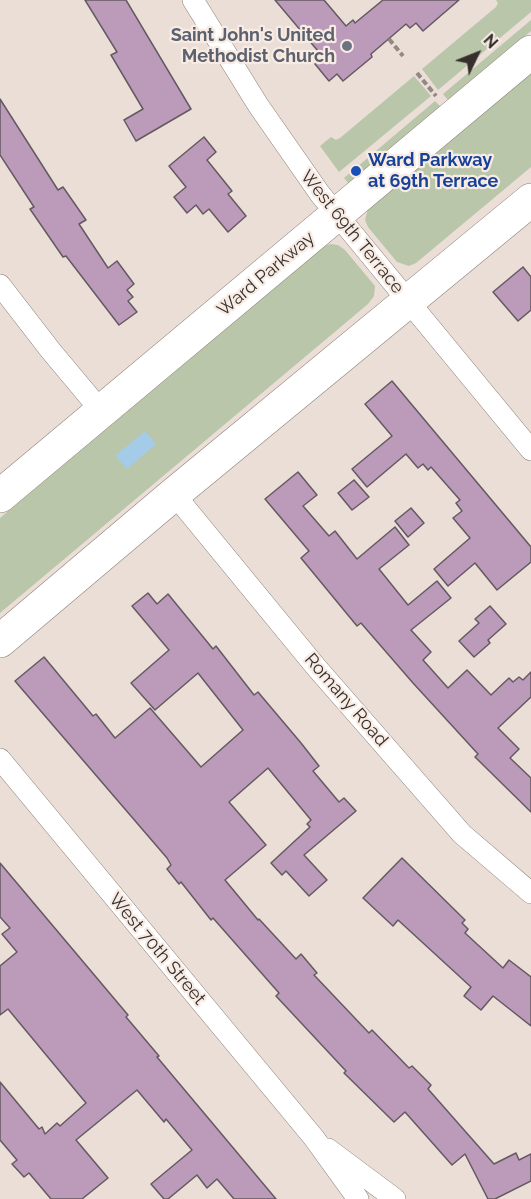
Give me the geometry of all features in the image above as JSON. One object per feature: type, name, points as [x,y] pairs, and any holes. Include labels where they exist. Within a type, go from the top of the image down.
[{"type":"main road","name":"Ward Parkway","points":[[0,496],[531,52]]},
{"type":"main road","points":[[0,641],[174,494],[531,200]]},
{"type":"street","name":"West 69th Terrace","points":[[193,0],[286,148],[320,194],[531,450]]},
{"type":"street","points":[[0,285],[51,351],[102,411]]},
{"type":"street","name":"Romany Road","points":[[174,494],[316,667],[462,834],[531,893]]},
{"type":"street","name":"West 70th Street","points":[[0,759],[314,1138],[358,1199]]},
{"type":"street","name":"West 70th Street","points":[[314,1138],[395,1199]]},
{"type":"path","points":[[389,39],[403,56]]},
{"type":"path","points":[[417,73],[436,97]]},
{"type":"green space","points":[[496,0],[531,0],[531,12],[438,90],[422,69],[496,7],[498,3]]},
{"type":"green space","points":[[531,20],[531,31],[448,100],[443,94]]},
{"type":"green space","points":[[531,71],[531,167],[416,263],[409,266],[397,262],[368,227],[365,220],[368,209]]},
{"type":"green space","points":[[414,76],[431,96],[339,172],[320,146],[331,137],[336,140],[340,138]]},
{"type":"green space","points":[[435,101],[441,107],[350,185],[344,178]]},
{"type":"green space","points":[[331,244],[338,245],[345,250],[375,286],[374,296],[368,304],[0,613],[0,518],[318,250]]},
{"type":"water","points":[[145,431],[156,444],[127,469],[115,456]]},
{"type":"building","points":[[85,0],[126,0],[191,109],[136,141],[124,120],[143,109],[111,55],[117,52]]},
{"type":"building","name":"Saint John's United Methodist Church","points":[[275,0],[324,0],[346,26],[353,20],[355,23],[383,0],[459,0],[423,31],[416,23],[410,28],[406,24],[343,81],[337,74],[329,81],[315,64],[323,57]]},
{"type":"building","points":[[0,99],[58,190],[63,187],[86,220],[79,224],[108,268],[117,261],[134,284],[127,290],[133,297],[128,301],[137,312],[119,325],[66,256],[63,257],[30,209],[34,207],[0,155]]},
{"type":"building","points":[[204,137],[216,152],[207,160],[232,191],[228,194],[246,216],[228,232],[209,209],[203,214],[196,205],[187,213],[174,197],[186,187],[169,166]]},
{"type":"building","points":[[523,267],[531,277],[531,310],[518,321],[493,292]]},
{"type":"building","points":[[392,381],[531,547],[531,562],[497,590],[475,563],[448,586],[434,569],[470,538],[453,518],[462,511],[456,503],[460,500],[431,467],[428,470],[423,464],[418,468],[406,454],[367,487],[352,469],[392,436],[365,404]]},
{"type":"building","points":[[298,472],[317,495],[303,506],[329,536],[335,531],[357,559],[395,527],[409,545],[379,569],[408,605],[437,581],[451,598],[411,630],[431,652],[423,660],[448,688],[467,670],[491,695],[509,678],[513,682],[519,677],[523,680],[531,672],[531,697],[498,728],[519,749],[510,758],[531,778],[531,812],[475,757],[478,754],[361,623],[357,626],[301,558],[309,551],[265,499]]},
{"type":"building","points":[[354,480],[369,497],[352,510],[338,493]]},
{"type":"building","points":[[411,508],[424,523],[408,537],[395,521]]},
{"type":"building","points":[[148,593],[157,604],[168,594],[213,649],[216,646],[254,695],[258,692],[301,743],[319,766],[313,771],[339,802],[344,798],[356,811],[304,855],[327,880],[309,896],[286,871],[282,875],[271,863],[310,827],[307,824],[311,820],[268,768],[229,802],[266,845],[225,880],[258,920],[296,959],[301,954],[317,973],[314,975],[369,1033],[372,1030],[409,1068],[412,1066],[431,1085],[428,1089],[494,1164],[516,1153],[519,1160],[531,1154],[531,1181],[495,1199],[488,1199],[465,1154],[452,1165],[405,1112],[394,1122],[344,1073],[346,1071],[276,996],[279,993],[213,918],[211,920],[181,882],[179,884],[167,869],[171,865],[167,858],[15,681],[44,657],[93,716],[96,714],[115,738],[150,708],[201,767],[243,730],[198,673],[155,710],[131,683],[169,650],[132,606]]},
{"type":"building","points":[[490,606],[506,624],[474,657],[459,641],[479,623],[475,619]]},
{"type":"building","points":[[402,858],[465,920],[462,923],[468,929],[465,933],[503,968],[509,960],[531,977],[531,1026],[493,996],[481,1010],[464,996],[471,987],[398,920],[393,926],[363,898]]},
{"type":"building","points":[[0,863],[128,1015],[126,1017],[159,1056],[157,1057],[276,1199],[234,1199],[217,1179],[207,1188],[197,1175],[168,1199],[164,1199],[151,1184],[192,1150],[137,1090],[76,1140],[108,1178],[82,1199],[51,1199],[29,1173],[24,1177],[12,1164],[17,1160],[0,1140],[0,1082],[39,1129],[42,1127],[45,1134],[57,1123],[60,1126],[86,1103],[8,1009],[0,1015],[0,966],[17,952],[2,934],[10,928],[0,917]]},
{"type":"place","name":"Saint John's United Methodist Church","points":[[347,46]]},
{"type":"place","name":"Ward Parkway at 69th Terrace","points":[[356,171]]}]
